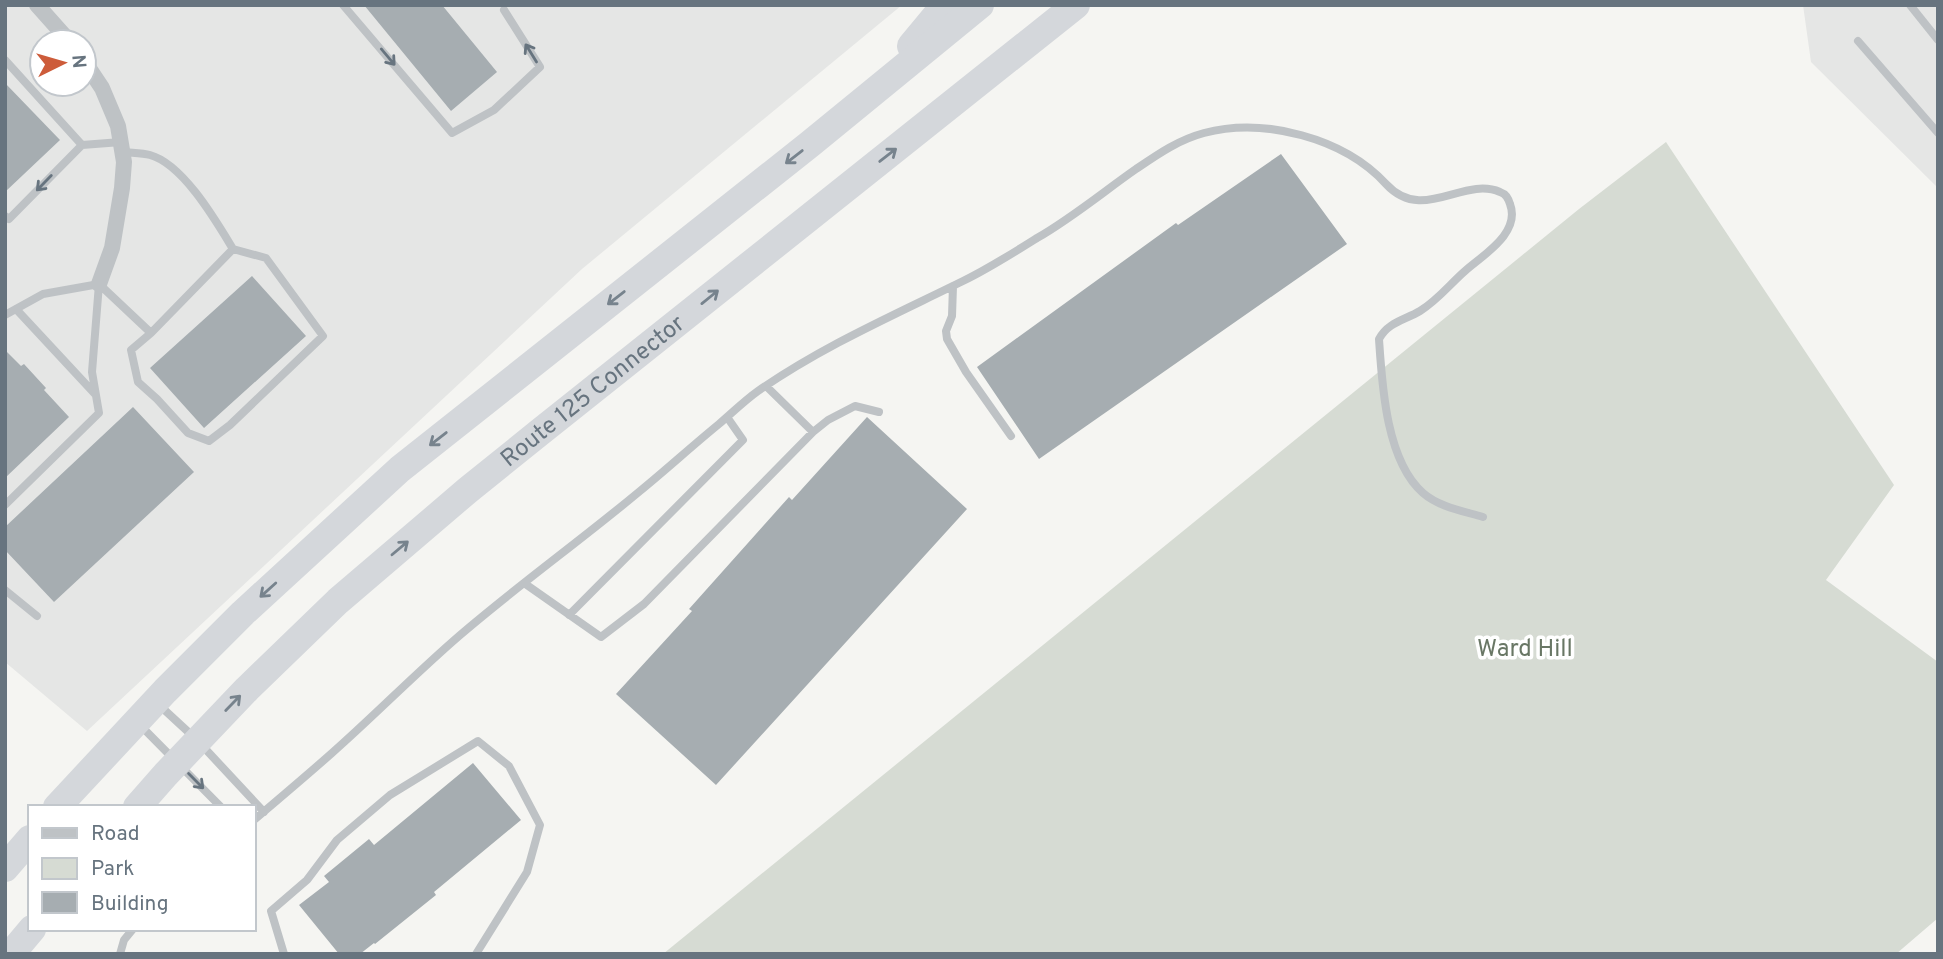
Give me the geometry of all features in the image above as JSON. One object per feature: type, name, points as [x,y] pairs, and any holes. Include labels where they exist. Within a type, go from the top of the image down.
[{"type":"highway","points":[[866,98],[945,5]]},
{"type":"highway","points":[[59,805],[155,701],[243,613],[400,469],[980,5]]},
{"type":"highway","name":"Route 125 Connector","points":[[139,805],[197,740],[338,601],[468,491],[1076,5]]},
{"type":"highway","points":[[1047,29],[1094,5]]},
{"type":"highway","points":[[5,867],[28,841]]},
{"type":"highway","points":[[11,954],[30,931]]},
{"type":"street","points":[[37,5],[58,28]]},
{"type":"street","points":[[98,82],[118,126],[124,162],[112,248],[99,284]]},
{"type":"lane","points":[[344,5],[452,133],[494,110],[540,67],[504,7]]},
{"type":"lane","points":[[1910,5],[1938,40]]},
{"type":"lane","points":[[1858,41],[1938,133]]},
{"type":"lane","points":[[5,60],[82,145],[122,147],[152,155],[174,169],[198,194],[233,249],[266,258],[323,336],[230,425],[209,441],[188,433],[138,382],[131,350],[233,249]]},
{"type":"lane","points":[[256,819],[457,638],[766,386],[818,353],[953,286],[1042,236],[1175,143],[1206,132],[1240,128],[1285,131],[1319,140],[1357,159],[1376,172],[1397,195],[1409,200],[1478,190],[1502,192],[1509,199],[1512,220],[1493,248],[1464,271],[1437,299],[1418,313],[1394,323],[1383,331],[1379,339],[1386,415],[1398,456],[1413,482],[1424,494],[1444,505],[1483,517]]},
{"type":"lane","points":[[5,216],[9,219],[82,145]]},
{"type":"lane","points":[[99,284],[151,332]]},
{"type":"lane","points":[[5,315],[43,294],[99,284]]},
{"type":"lane","points":[[5,505],[99,412],[92,372],[99,284]]},
{"type":"lane","points":[[953,286],[952,316],[946,331],[947,339],[1010,436]]},
{"type":"lane","points":[[16,309],[96,395]]},
{"type":"lane","points":[[766,386],[813,432]]},
{"type":"lane","points":[[524,583],[601,637],[644,604],[813,432],[855,406],[879,412]]},
{"type":"lane","points":[[569,615],[743,440],[727,417]]},
{"type":"lane","points":[[5,590],[37,617]]},
{"type":"lane","points":[[155,701],[197,740],[264,812]]},
{"type":"lane","points":[[136,722],[219,805]]},
{"type":"lane","points":[[284,954],[271,911],[307,880],[337,839],[390,795],[478,741],[509,766],[540,825],[527,872],[476,954]]},
{"type":"lane","points":[[120,954],[124,940],[131,931]]},
{"type":"shaded area","points":[[5,5],[902,5],[582,269],[87,731],[5,662]]},
{"type":"shaded area","points":[[1803,5],[1938,5],[1938,188],[1811,62]]},
{"type":"green space","name":"Ward Hill","points":[[1666,142],[1894,485],[1826,580],[1938,662],[1938,918],[1896,954],[663,954],[1579,209]]},
{"type":"building","points":[[364,5],[442,5],[497,72],[451,111]]},
{"type":"building","points":[[5,83],[60,140],[5,192]]},
{"type":"building","points":[[1281,154],[1347,244],[1039,459],[977,367],[1176,223],[1178,225]]},
{"type":"building","points":[[252,276],[306,336],[204,428],[150,368]]},
{"type":"building","points":[[5,350],[21,366],[24,364],[69,417],[5,478]]},
{"type":"building","points":[[133,407],[194,472],[54,602],[5,550],[5,527]]},
{"type":"building","points":[[867,417],[967,509],[716,785],[616,694],[692,611],[689,609],[789,497],[792,500]]},
{"type":"building","points":[[473,763],[521,820],[434,892],[436,895],[375,944],[360,954],[339,954],[299,905],[329,882],[324,876],[369,839],[374,845]]}]
